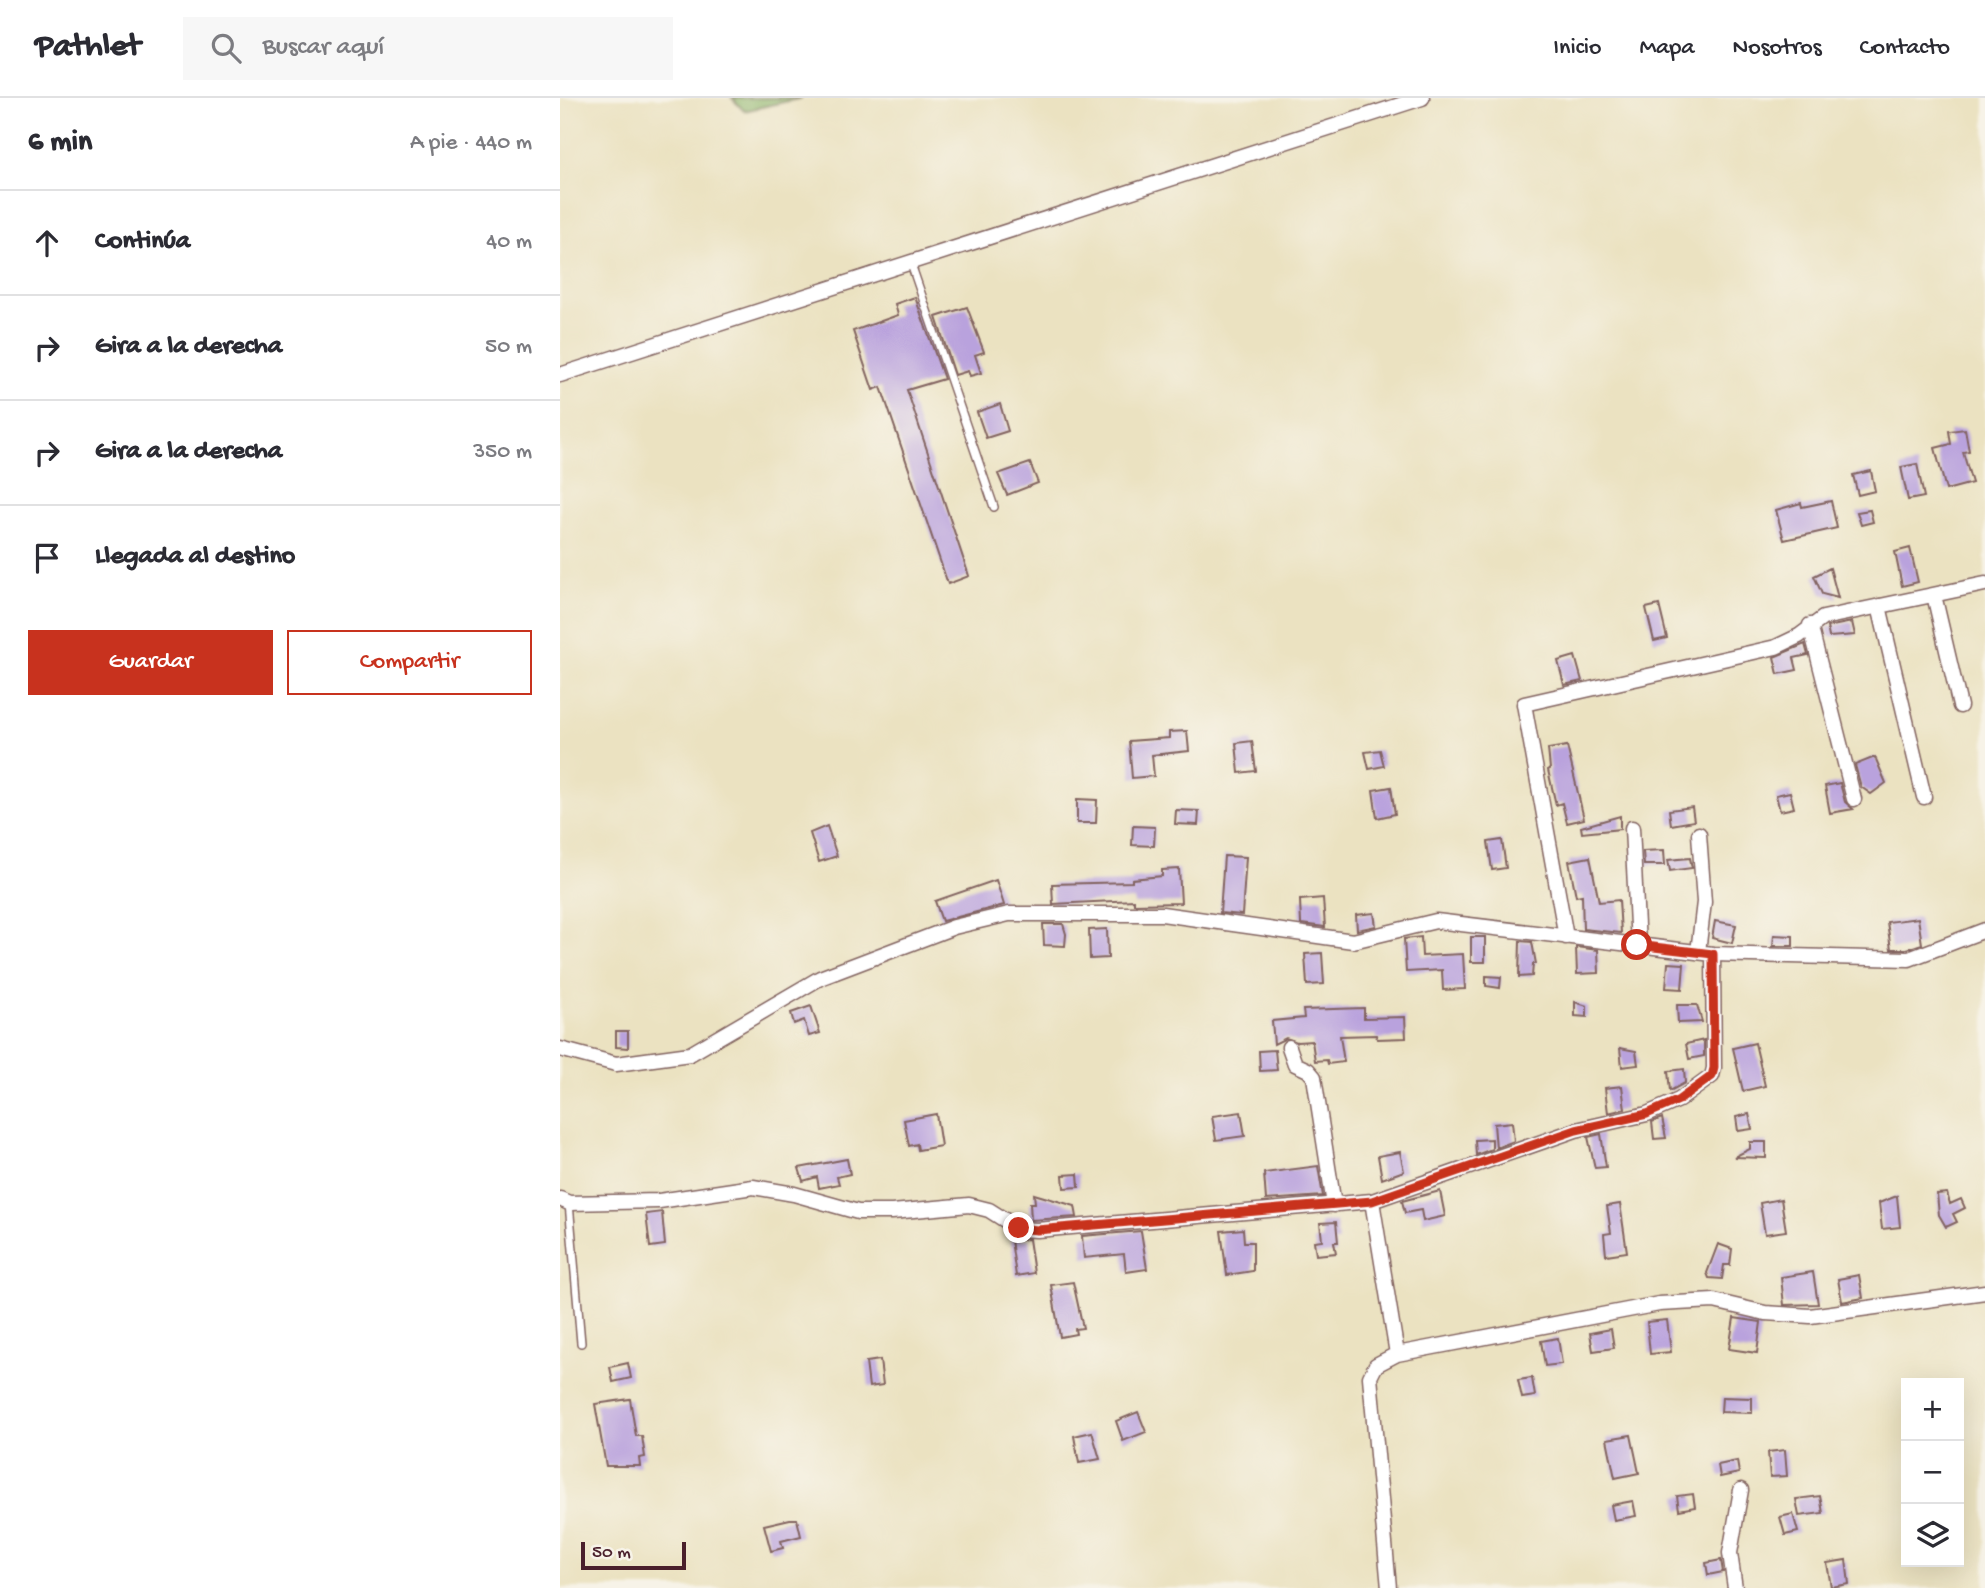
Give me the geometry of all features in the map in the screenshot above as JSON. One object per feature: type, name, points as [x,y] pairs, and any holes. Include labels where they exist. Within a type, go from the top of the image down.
[{"type":"street","points":[[560,375],[1422,98]]},
{"type":"street","points":[[1566,937],[1524,704],[1776,647],[1799,636],[1810,625],[1823,618],[1985,584]]},
{"type":"street","points":[[1934,595],[1960,706]]},
{"type":"street","points":[[1879,606],[1924,797]]},
{"type":"street","points":[[1810,625],[1854,799]]},
{"type":"street","points":[[1632,828],[1637,945]]},
{"type":"street","points":[[565,1201],[659,1201],[753,1187],[794,1194],[858,1212],[892,1212],[969,1205],[989,1210],[1019,1228],[1037,1230],[1372,1201],[1576,1130],[1647,1114],[1679,1100],[1712,1076],[1714,1068],[1699,834]]},
{"type":"street","points":[[560,1049],[616,1064],[690,1054],[820,978],[954,927],[1009,914],[1162,914],[1353,941],[1436,921],[1705,953],[1909,959],[1985,930]]},
{"type":"street","points":[[1289,1046],[1294,1064],[1308,1070],[1314,1077],[1334,1205]]},
{"type":"street","points":[[1372,1201],[1397,1354]]},
{"type":"street","points":[[1389,1588],[1370,1377],[1376,1364],[1397,1354],[1659,1304],[1714,1301],[1765,1313],[1810,1316],[1985,1292]]},
{"type":"street","points":[[1735,1588],[1730,1553],[1741,1490]]},
{"type":"lane","points":[[910,261],[994,507]]},
{"type":"lane","points":[[565,1201],[581,1343]]},
{"type":"green space","points":[[732,98],[802,98],[744,111]]},
{"type":"building","points":[[915,297],[944,379],[907,390],[969,576],[948,584],[881,387],[873,390],[853,331],[898,315],[895,304]]},
{"type":"building","points":[[967,307],[984,352],[975,355],[981,373],[970,376],[968,371],[955,375],[936,317]]},
{"type":"building","points":[[1000,404],[1008,431],[986,438],[977,412]]},
{"type":"building","points":[[1965,429],[1969,451],[1963,452],[1972,483],[1946,490],[1935,448],[1951,444],[1949,431]]},
{"type":"building","points":[[1030,463],[1038,483],[1007,495],[998,474]]},
{"type":"building","points":[[1917,464],[1924,497],[1908,500],[1901,467]]},
{"type":"building","points":[[1871,471],[1875,491],[1858,495],[1853,475]]},
{"type":"building","points":[[1831,501],[1837,528],[1784,540],[1776,510],[1801,503],[1802,507]]},
{"type":"building","points":[[1870,510],[1873,522],[1861,525],[1857,512]]},
{"type":"building","points":[[1910,548],[1918,582],[1902,586],[1895,552]]},
{"type":"building","points":[[1830,568],[1838,598],[1822,594],[1814,576]]},
{"type":"building","points":[[1659,605],[1667,638],[1654,641],[1646,608]]},
{"type":"building","points":[[1852,622],[1855,635],[1829,637],[1827,627]]},
{"type":"building","points":[[1805,644],[1808,655],[1794,658],[1797,670],[1778,674],[1774,657]]},
{"type":"building","points":[[1575,656],[1582,681],[1564,685],[1558,661]]},
{"type":"building","points":[[1187,731],[1189,751],[1152,755],[1154,776],[1132,778],[1129,741],[1169,738],[1169,732]]},
{"type":"building","points":[[1252,741],[1256,771],[1239,773],[1236,743]]},
{"type":"building","points":[[1567,746],[1584,819],[1567,823],[1562,803],[1556,805],[1548,770],[1548,749]]},
{"type":"building","points":[[1380,750],[1384,766],[1369,769],[1365,752]]},
{"type":"building","points":[[1875,757],[1886,783],[1871,794],[1861,787],[1855,765]]},
{"type":"building","points":[[1840,783],[1845,802],[1853,809],[1830,813],[1825,786]]},
{"type":"building","points":[[1391,787],[1395,814],[1377,818],[1373,790]]},
{"type":"building","points":[[1790,792],[1794,808],[1780,811],[1776,795]]},
{"type":"building","points":[[1077,799],[1097,800],[1096,823],[1077,823]]},
{"type":"building","points":[[1692,807],[1694,821],[1671,825],[1669,810]]},
{"type":"building","points":[[1176,810],[1199,811],[1198,825],[1175,824]]},
{"type":"building","points":[[1620,816],[1620,829],[1582,833],[1581,827]]},
{"type":"building","points":[[827,826],[837,856],[819,862],[810,833]]},
{"type":"building","points":[[1133,826],[1155,827],[1154,846],[1132,845]]},
{"type":"building","points":[[1502,840],[1506,868],[1492,870],[1488,842]]},
{"type":"building","points":[[1664,850],[1665,865],[1644,865],[1643,851]]},
{"type":"building","points":[[1224,856],[1246,857],[1242,915],[1220,913]]},
{"type":"building","points":[[1590,857],[1599,902],[1619,900],[1621,933],[1583,929],[1582,895],[1576,896],[1569,861]]},
{"type":"building","points":[[1690,858],[1692,868],[1670,871],[1668,860]]},
{"type":"building","points":[[1179,869],[1181,903],[1134,904],[1134,900],[1053,904],[1052,884],[1132,882],[1132,879],[1162,876],[1162,870]]},
{"type":"building","points":[[996,880],[1004,905],[942,921],[935,901]]},
{"type":"building","points":[[1323,898],[1325,927],[1301,924],[1300,900]]},
{"type":"building","points":[[1374,913],[1376,926],[1357,930],[1356,915]]},
{"type":"building","points":[[1918,918],[1922,944],[1907,949],[1891,949],[1887,922]]},
{"type":"building","points":[[1715,921],[1736,925],[1732,943],[1712,938]]},
{"type":"building","points":[[1043,924],[1063,924],[1065,946],[1044,945]]},
{"type":"building","points":[[1107,929],[1108,958],[1090,959],[1089,930]]},
{"type":"building","points":[[1774,935],[1793,936],[1793,946],[1773,946]]},
{"type":"building","points":[[1421,937],[1422,956],[1463,954],[1465,989],[1443,990],[1442,970],[1406,972],[1404,939]]},
{"type":"building","points":[[1471,937],[1485,937],[1485,962],[1471,962]]},
{"type":"building","points":[[1520,941],[1532,942],[1536,964],[1533,964],[1532,976],[1519,977]]},
{"type":"building","points":[[1576,947],[1598,950],[1599,973],[1577,974]]},
{"type":"building","points":[[1322,953],[1324,984],[1307,985],[1305,954]]},
{"type":"building","points":[[1668,963],[1684,964],[1682,989],[1666,988]]},
{"type":"building","points":[[1486,976],[1501,977],[1500,988],[1486,986]]},
{"type":"building","points":[[1575,1002],[1587,1006],[1587,1017],[1575,1016]]},
{"type":"building","points":[[1677,1005],[1697,1005],[1702,1022],[1678,1023]]},
{"type":"building","points":[[811,1006],[820,1033],[809,1036],[804,1020],[794,1024],[791,1013]]},
{"type":"building","points":[[1364,1008],[1364,1018],[1405,1017],[1406,1038],[1340,1036],[1344,1062],[1328,1064],[1327,1060],[1315,1061],[1312,1041],[1297,1042],[1286,1038],[1274,1044],[1272,1021],[1304,1018],[1303,1010]]},
{"type":"building","points":[[616,1031],[628,1031],[628,1048],[616,1047]]},
{"type":"building","points":[[1704,1040],[1704,1056],[1689,1059],[1686,1044]]},
{"type":"building","points":[[1755,1043],[1765,1086],[1743,1091],[1733,1048]]},
{"type":"building","points":[[1620,1048],[1636,1051],[1638,1065],[1622,1067]]},
{"type":"building","points":[[1275,1050],[1277,1070],[1260,1071],[1259,1051]]},
{"type":"building","points":[[1684,1069],[1685,1083],[1670,1091],[1668,1071]]},
{"type":"building","points":[[1622,1086],[1625,1109],[1608,1113],[1605,1088]]},
{"type":"building","points":[[1241,1112],[1245,1136],[1216,1140],[1212,1116]]},
{"type":"building","points":[[936,1114],[941,1146],[918,1150],[917,1144],[909,1146],[904,1120]]},
{"type":"building","points":[[1749,1114],[1752,1129],[1738,1131],[1736,1117]]},
{"type":"building","points":[[1662,1118],[1666,1138],[1654,1139],[1652,1122]]},
{"type":"building","points":[[1512,1122],[1514,1141],[1496,1148],[1494,1124]]},
{"type":"building","points":[[1601,1134],[1606,1167],[1595,1168],[1588,1137]]},
{"type":"building","points":[[1492,1139],[1492,1149],[1476,1155],[1475,1140]]},
{"type":"building","points":[[1750,1142],[1766,1142],[1766,1158],[1734,1157],[1750,1149]]},
{"type":"building","points":[[1400,1152],[1404,1171],[1382,1179],[1378,1156]]},
{"type":"building","points":[[847,1159],[850,1174],[837,1177],[839,1184],[819,1188],[817,1177],[803,1181],[799,1168]]},
{"type":"building","points":[[1318,1166],[1323,1196],[1266,1200],[1264,1173]]},
{"type":"building","points":[[1078,1174],[1079,1187],[1064,1188],[1063,1175]]},
{"type":"building","points":[[1440,1191],[1445,1216],[1423,1221],[1421,1210],[1405,1213],[1402,1201]]},
{"type":"building","points":[[1947,1193],[1950,1204],[1961,1199],[1965,1208],[1953,1214],[1957,1222],[1946,1227],[1939,1215],[1937,1194]]},
{"type":"building","points":[[1034,1194],[1075,1206],[1077,1217],[1031,1220],[1030,1203],[1035,1203]]},
{"type":"building","points":[[1897,1196],[1900,1227],[1882,1229],[1879,1203]]},
{"type":"building","points":[[1781,1199],[1786,1231],[1765,1234],[1760,1203]]},
{"type":"building","points":[[1620,1204],[1627,1252],[1606,1255],[1604,1234],[1611,1233],[1607,1206]]},
{"type":"building","points":[[662,1212],[665,1245],[650,1247],[646,1214]]},
{"type":"building","points":[[1336,1222],[1336,1253],[1316,1255],[1314,1241],[1322,1240],[1320,1223]]},
{"type":"building","points":[[1243,1229],[1244,1242],[1253,1242],[1253,1271],[1227,1275],[1221,1231]]},
{"type":"building","points":[[1141,1231],[1147,1269],[1126,1272],[1124,1254],[1084,1258],[1082,1236]]},
{"type":"building","points":[[1029,1239],[1034,1273],[1016,1276],[1011,1240]]},
{"type":"building","points":[[1718,1244],[1732,1249],[1730,1265],[1724,1265],[1722,1279],[1709,1278],[1707,1273]]},
{"type":"building","points":[[1813,1272],[1818,1304],[1784,1305],[1781,1277]]},
{"type":"building","points":[[1859,1275],[1863,1298],[1842,1302],[1838,1279]]},
{"type":"building","points":[[1073,1282],[1083,1328],[1075,1329],[1076,1334],[1060,1337],[1051,1285]]},
{"type":"building","points":[[1734,1318],[1761,1322],[1757,1353],[1729,1349]]},
{"type":"building","points":[[1667,1320],[1671,1352],[1650,1354],[1647,1322]]},
{"type":"building","points":[[1611,1329],[1614,1348],[1593,1351],[1590,1333]]},
{"type":"building","points":[[1558,1338],[1562,1364],[1545,1366],[1541,1341]]},
{"type":"building","points":[[880,1360],[883,1385],[869,1387],[866,1362]]},
{"type":"building","points":[[628,1363],[631,1378],[613,1382],[610,1367]]},
{"type":"building","points":[[1532,1378],[1535,1396],[1522,1398],[1518,1380]]},
{"type":"building","points":[[1722,1397],[1752,1398],[1752,1413],[1721,1412]]},
{"type":"building","points":[[630,1399],[636,1436],[642,1436],[645,1457],[639,1458],[640,1466],[606,1466],[595,1404]]},
{"type":"building","points":[[1138,1412],[1146,1432],[1123,1441],[1116,1421]]},
{"type":"building","points":[[1092,1432],[1100,1459],[1079,1463],[1074,1436]]},
{"type":"building","points":[[1631,1435],[1639,1473],[1615,1478],[1607,1439]]},
{"type":"building","points":[[1785,1450],[1787,1476],[1770,1477],[1768,1452]]},
{"type":"building","points":[[1737,1461],[1739,1473],[1720,1477],[1718,1465]]},
{"type":"building","points":[[1693,1494],[1695,1507],[1679,1510],[1677,1496]]},
{"type":"building","points":[[1820,1496],[1823,1513],[1799,1516],[1796,1499]]},
{"type":"building","points":[[1633,1501],[1636,1516],[1614,1520],[1611,1505]]},
{"type":"building","points":[[1793,1514],[1798,1532],[1785,1535],[1780,1517]]},
{"type":"building","points":[[797,1519],[801,1536],[781,1541],[783,1548],[771,1551],[764,1525]]},
{"type":"building","points":[[1721,1560],[1723,1572],[1708,1575],[1706,1563]]},
{"type":"building","points":[[1846,1560],[1849,1584],[1831,1587],[1827,1563]]},
{"type":"route","points":[[1019,1228],[1037,1230],[1372,1201],[1576,1130],[1647,1114],[1679,1100],[1712,1076],[1714,1068],[1713,954],[1637,945]]}]
